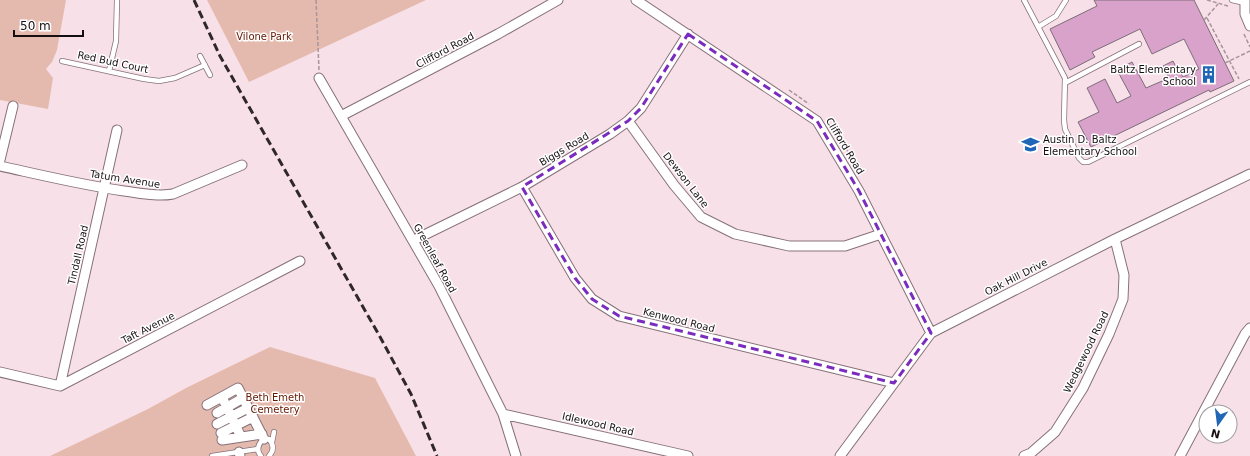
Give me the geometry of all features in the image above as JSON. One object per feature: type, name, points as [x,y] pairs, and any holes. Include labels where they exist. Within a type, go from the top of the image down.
[{"type":"street","name":"Clifford Road","points":[[341,116],[498,34],[558,0]]},
{"type":"street","name":"Clifford Road","points":[[636,0],[817,121],[860,191],[931,333]]},
{"type":"street","points":[[1245,1],[1245,14],[1250,26]]},
{"type":"street","name":"Biggs Road","points":[[414,240],[522,187],[610,134],[641,108],[688,34]]},
{"type":"street","name":"Greenleaf Road","points":[[319,78],[414,240],[439,286],[503,414],[516,456]]},
{"type":"street","points":[[0,160],[13,106]]},
{"type":"street","name":"Dewson Lane","points":[[628,120],[674,185],[701,217],[735,234],[789,246],[845,246],[881,234]]},
{"type":"street","name":"Tindall Road","points":[[60,386],[117,130]]},
{"type":"street","name":"Tatum Avenue","points":[[0,166],[104,188],[165,196],[242,165]]},
{"type":"street","name":"Oak Hill Drive","points":[[840,456],[931,333],[1115,239],[1250,174]]},
{"type":"street","name":"Kenwood Road","points":[[522,187],[575,278],[592,299],[619,316],[894,383]]},
{"type":"street","name":"Wedgewood Road","points":[[1024,456],[1031,453],[1055,432],[1083,388],[1109,334],[1123,299],[1124,275],[1115,239]]},
{"type":"street","name":"Taft Avenue","points":[[60,386],[300,262]]},
{"type":"street","points":[[1180,456],[1245,334],[1250,328]]},
{"type":"street","points":[[0,372],[60,386]]},
{"type":"street","points":[[207,405],[238,388],[266,438]]},
{"type":"street","points":[[222,397],[241,437]]},
{"type":"street","points":[[217,413],[243,398]]},
{"type":"street","points":[[217,424],[248,408]]},
{"type":"street","name":"Idlewood Road","points":[[503,414],[688,456]]},
{"type":"street","points":[[253,417],[236,426],[221,437],[266,438]]},
{"type":"lane","points":[[109,71],[116,41],[117,0]]},
{"type":"lane","points":[[1024,0],[1065,78],[1065,129],[1079,158],[1083,162],[1088,162],[1250,82]]},
{"type":"lane","points":[[1038,27],[1056,16],[1066,0]]},
{"type":"lane","points":[[1232,0],[1245,1]]},
{"type":"lane","points":[[1065,83],[1139,44]]},
{"type":"lane","points":[[200,56],[210,75]]},
{"type":"lane","name":"Red Bud Court","points":[[62,61],[159,81],[175,78],[205,65]]},
{"type":"lane","points":[[261,456],[258,449],[259,444],[274,432]]},
{"type":"lane","points":[[266,438],[273,447],[271,455]]},
{"type":"lane","points":[[212,456],[240,454],[258,449]]},
{"type":"path","points":[[316,0],[319,78]]},
{"type":"path","points":[[1207,0],[1231,7]]},
{"type":"path","points":[[1204,20],[1218,4]]},
{"type":"path","points":[[1207,18],[1239,81],[1245,78]]},
{"type":"path","points":[[1225,63],[1250,51]]},
{"type":"path","points":[[784,87],[809,104]]},
{"type":"path","points":[[828,121],[842,140],[854,163]]},
{"type":"highlighted area","points":[[688,34],[817,121],[859,191],[931,333],[894,383],[619,316],[592,299],[575,278],[522,187],[628,121],[641,108]]},
{"type":"green space","points":[[0,0],[66,0],[57,50],[52,62],[46,69],[53,78],[48,109],[0,100]]},
{"type":"green space","name":"Vilone Park","points":[[207,0],[426,0],[249,82]]},
{"type":"green space","name":"Beth Emeth Cemetery","points":[[270,347],[375,378],[416,456],[50,456],[148,409],[186,388]]},
{"type":"building","name":"Baltz Elementary School","points":[[1094,0],[1194,0],[1234,81],[1210,92],[1209,90],[1091,147],[1078,122],[1099,112],[1087,88],[1105,79],[1117,103],[1131,96],[1117,70],[1132,62],[1146,88],[1169,78],[1163,66],[1173,61],[1179,73],[1180,72],[1183,77],[1199,69],[1184,39],[1152,54],[1140,29],[1092,52],[1095,57],[1070,70],[1050,29],[1097,6]]},
{"type":"railway","points":[[194,0],[220,56],[411,394],[437,456]]},
{"type":"place","name":"Baltz Elementary School","points":[[1209,75]]},
{"type":"place","name":"Austin D. Baltz Elementary School","points":[[1030,145]]}]
